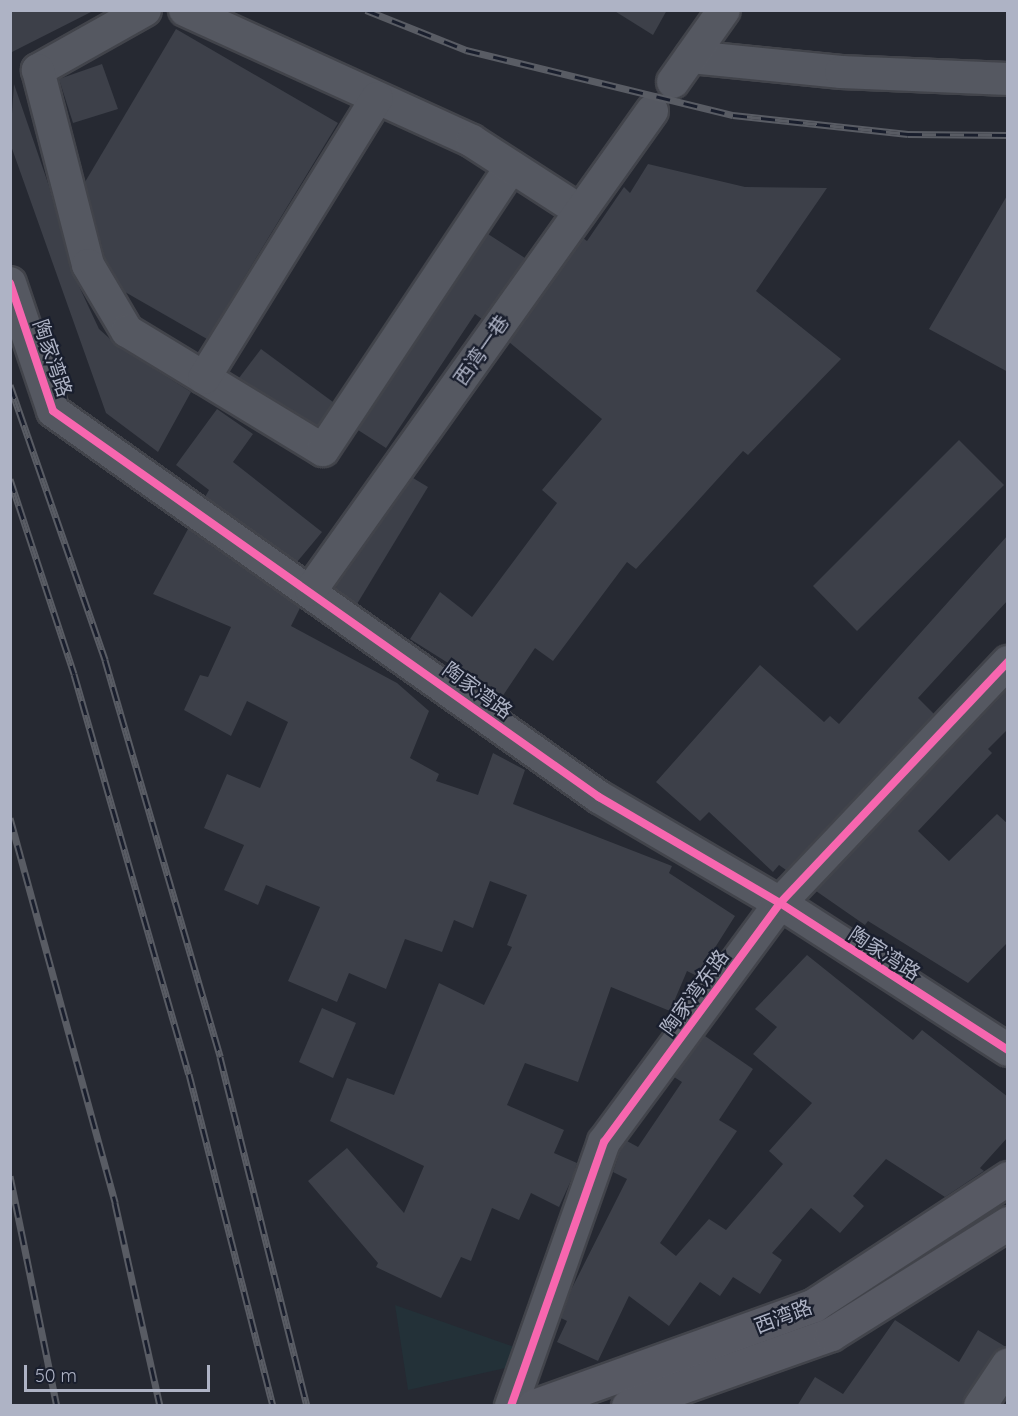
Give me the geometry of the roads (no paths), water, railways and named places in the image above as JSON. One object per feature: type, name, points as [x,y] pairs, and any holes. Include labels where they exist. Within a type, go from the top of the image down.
[{"type":"main road","name":"西湾路","points":[[534,1406],[814,1305],[1008,1178]]},
{"type":"main road","name":"西湾路","points":[[628,1406],[831,1334],[1008,1223]]},
{"type":"street","points":[[145,10],[38,70],[88,265],[109,306],[126,331],[323,450],[511,167]]},
{"type":"street","points":[[185,10],[472,141],[580,211]]},
{"type":"street","points":[[673,82],[724,10]]},
{"type":"street","points":[[691,57],[841,72],[1008,79]]},
{"type":"street","points":[[204,378],[377,98]]},
{"type":"street","name":"西湾一巷","points":[[311,590],[652,111]]},
{"type":"street","name":"陶家湾路","points":[[10,284],[53,411],[311,590],[599,797],[780,903],[1008,1050]]},
{"type":"street","name":"陶家湾东路","points":[[511,1406],[604,1142],[780,903],[1008,662]]},
{"type":"street","points":[[980,1406],[1008,1364]]},
{"type":"railway","points":[[366,10],[466,50],[733,115],[908,134],[1008,135]]},
{"type":"railway","points":[[10,385],[105,660],[220,1057],[307,1406]]},
{"type":"railway","points":[[10,479],[74,674],[189,1074],[273,1406]]},
{"type":"railway","points":[[10,818],[115,1203],[160,1406]]},
{"type":"railway","points":[[10,1176],[57,1406]]}]
